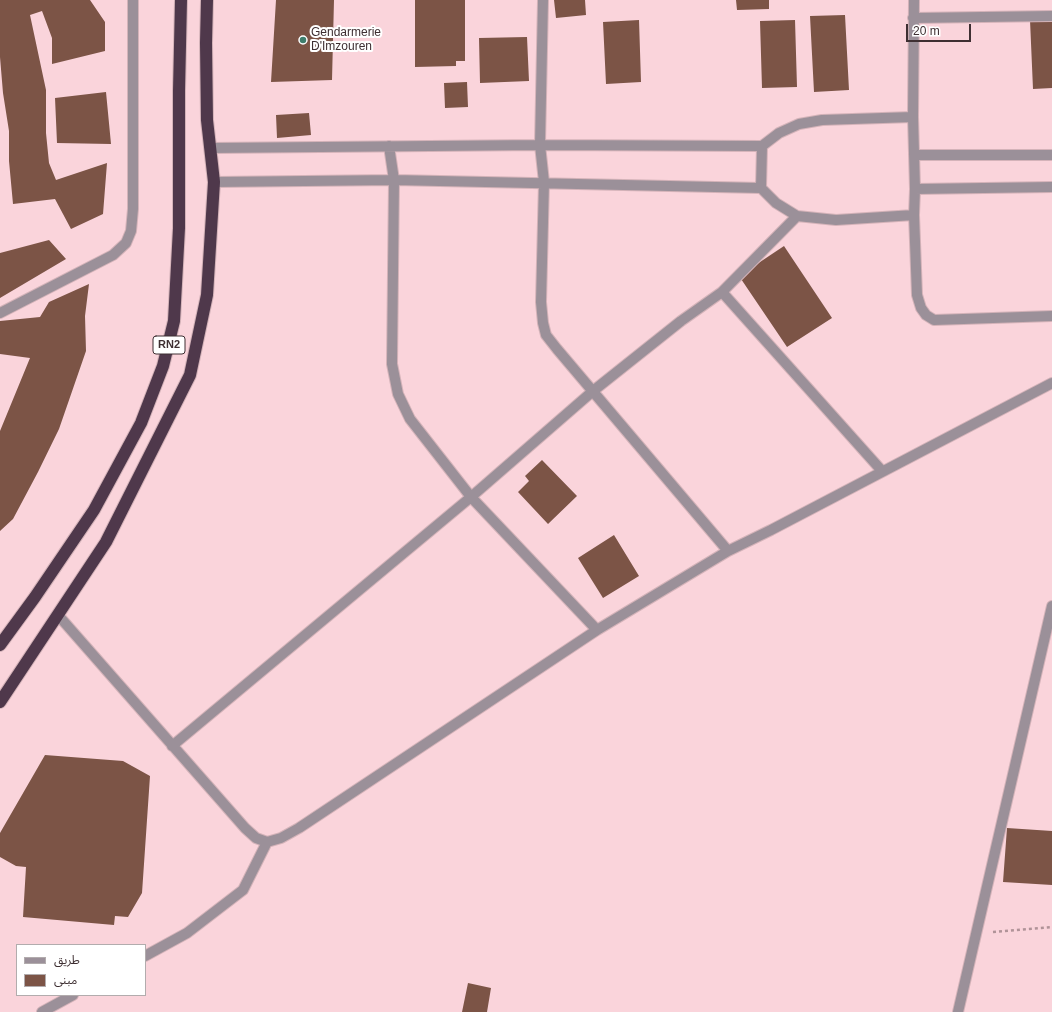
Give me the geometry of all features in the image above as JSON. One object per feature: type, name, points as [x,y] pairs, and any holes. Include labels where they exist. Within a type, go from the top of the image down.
[{"type":"highway","name":"RN2","points":[[0,645],[35,597],[94,510],[141,423],[163,366],[174,320],[179,228],[179,91],[181,0]]},
{"type":"highway","name":"RN2","points":[[0,702],[106,542],[190,375],[207,295],[214,182],[207,120],[207,0]]},
{"type":"street","points":[[0,313],[113,255],[126,243],[131,231],[133,209],[134,0]]},
{"type":"street","points":[[542,0],[540,144],[544,182],[541,302],[546,335],[728,551]]},
{"type":"street","points":[[914,0],[914,215],[917,295],[920,308],[926,315],[934,320],[1052,316]]},
{"type":"street","points":[[913,18],[1052,16]]},
{"type":"street","points":[[210,148],[540,144],[762,146],[779,133],[799,124],[822,120],[913,117]]},
{"type":"street","points":[[389,146],[394,180],[392,364],[398,394],[410,419],[471,497],[597,630]]},
{"type":"street","points":[[761,188],[762,146]]},
{"type":"street","points":[[914,155],[1052,155]]},
{"type":"street","points":[[214,182],[394,180],[544,182],[761,188],[776,203],[797,216],[836,220],[914,215]]},
{"type":"street","points":[[915,189],[1052,187]]},
{"type":"street","points":[[172,746],[471,497],[593,391],[681,321],[722,292],[797,216]]},
{"type":"street","points":[[722,292],[882,471]]},
{"type":"street","points":[[58,615],[245,828],[256,838],[267,842],[281,838],[299,828],[597,630],[728,551],[1052,383]]},
{"type":"street","points":[[958,1012],[1052,606]]},
{"type":"street","points":[[146,955],[187,934],[243,890],[267,842]]},
{"type":"street","points":[[42,1012],[71,996]]},
{"type":"path","points":[[976,933],[1052,927]]},
{"type":"building","points":[[0,0],[90,0],[105,22],[105,51],[52,64],[52,38],[42,11],[30,15],[46,90],[46,133],[49,163],[56,180],[107,163],[103,214],[71,229],[55,199],[13,204],[9,161],[9,131],[3,93],[0,57]]},
{"type":"building","name":"Gendarmerie D'Imzouren","points":[[276,0],[334,0],[332,80],[271,82]]},
{"type":"building","points":[[415,0],[465,0],[465,61],[456,61],[456,66],[415,67]]},
{"type":"building","points":[[554,0],[585,0],[586,15],[556,18]]},
{"type":"building","points":[[736,0],[769,0],[769,9],[737,10]]},
{"type":"building","points":[[845,15],[849,90],[814,92],[810,16]]},
{"type":"building","points":[[1052,19],[1052,88],[1033,89],[1030,20]]},
{"type":"building","points":[[639,20],[641,82],[606,84],[603,22]]},
{"type":"building","points":[[795,20],[797,87],[762,88],[760,21]]},
{"type":"building","points":[[527,37],[529,81],[480,83],[479,38]]},
{"type":"building","points":[[467,82],[468,107],[445,108],[444,83]]},
{"type":"building","points":[[106,92],[111,144],[57,143],[55,98]]},
{"type":"building","points":[[309,113],[311,135],[277,138],[276,115]]},
{"type":"building","points":[[49,240],[66,259],[0,298],[0,253]]},
{"type":"building","points":[[784,246],[832,318],[787,347],[739,276]]},
{"type":"building","points":[[89,284],[85,316],[86,351],[59,429],[13,519],[0,531],[0,431],[30,358],[0,354],[0,321],[40,317],[49,302]]},
{"type":"building","points":[[542,460],[577,496],[548,524],[518,492],[529,481],[525,476]]},
{"type":"building","points":[[614,535],[639,576],[603,598],[578,558]]},
{"type":"building","points":[[45,755],[123,761],[150,776],[142,893],[128,917],[115,916],[114,925],[23,917],[26,867],[16,866],[0,857],[0,833]]},
{"type":"building","points":[[1007,828],[1052,831],[1052,885],[1003,882]]},
{"type":"building","points":[[468,983],[491,988],[487,1012],[462,1012]]},
{"type":"place","name":"Gendarmerie D'Imzouren","points":[[303,40]]}]
